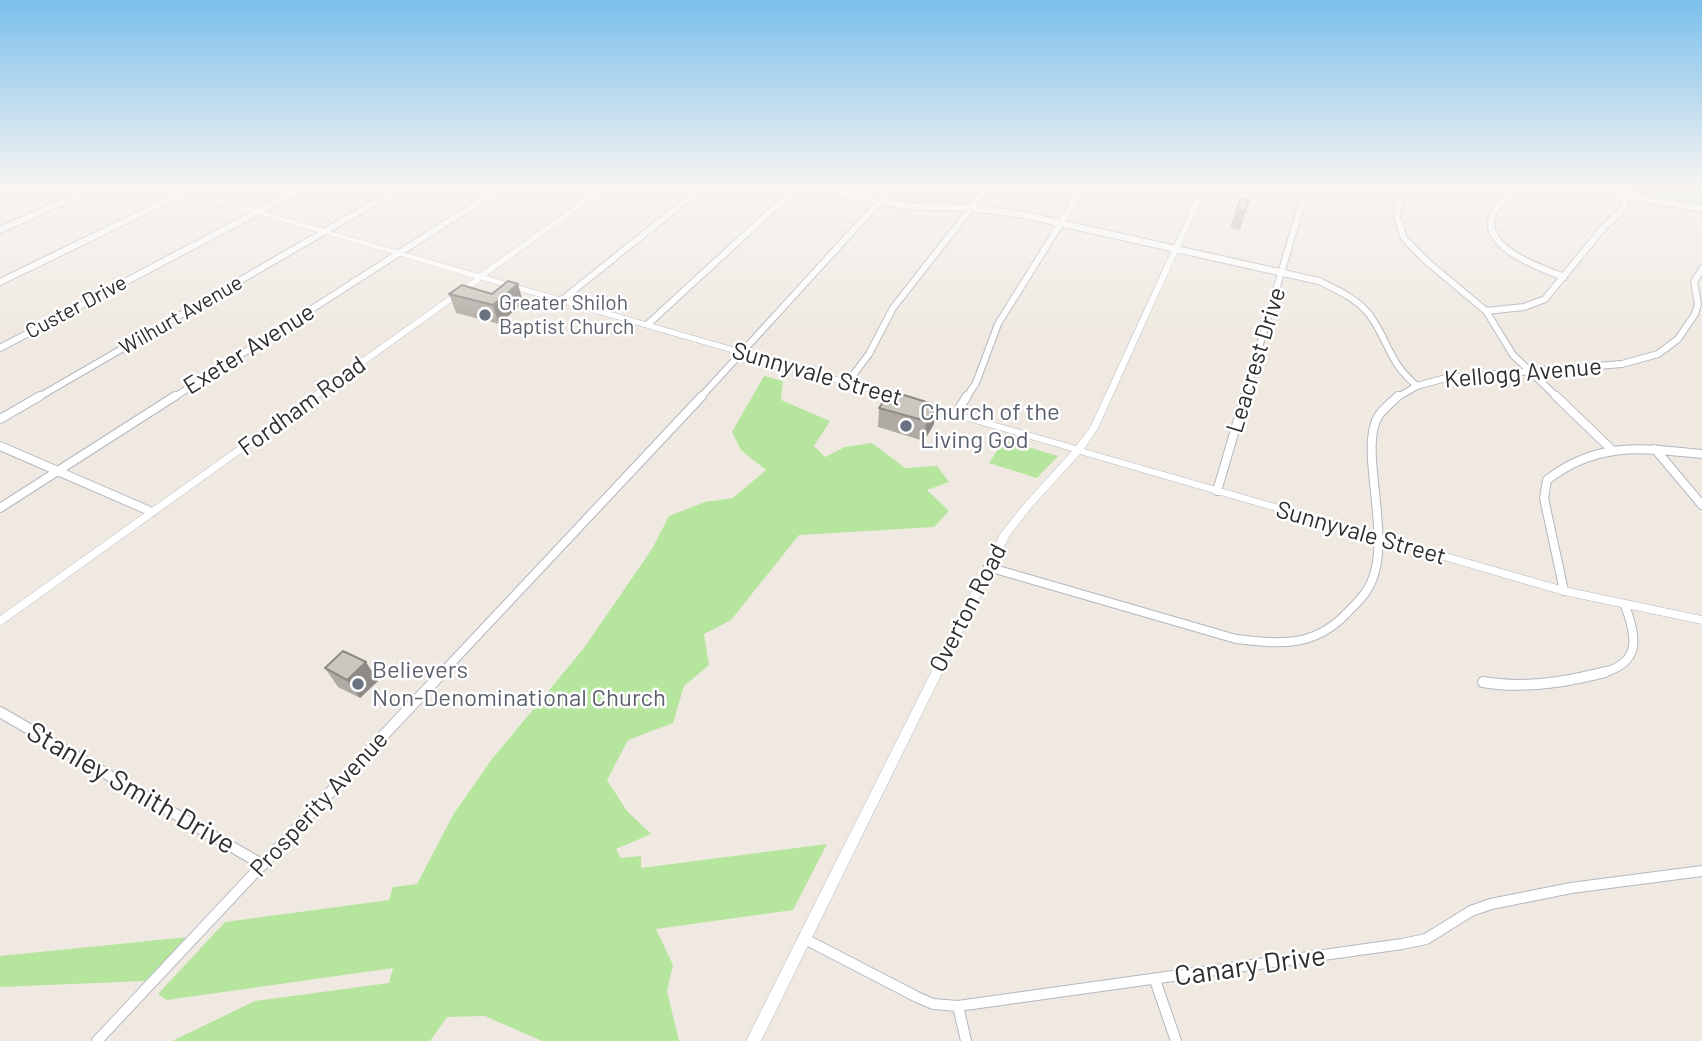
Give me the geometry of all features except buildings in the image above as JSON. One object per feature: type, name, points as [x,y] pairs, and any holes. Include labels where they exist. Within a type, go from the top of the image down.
[{"type":"street","points":[[0,282],[92,238]]},
{"type":"street","name":"Custer Drive","points":[[0,348],[210,238]]},
{"type":"street","name":"Wilhurt Avenue","points":[[0,419],[314,238]]},
{"type":"street","name":"Sunnyvale Street","points":[[343,238],[563,299],[1564,591],[1702,620]]},
{"type":"street","name":"Exeter Avenue","points":[[0,508],[425,238]]},
{"type":"street","name":"Fordham Road","points":[[0,622],[536,238]]},
{"type":"street","points":[[563,299],[640,238]]},
{"type":"street","points":[[648,324],[743,238]]},
{"type":"street","name":"Prosperity Avenue","points":[[97,1041],[743,352],[846,238]]},
{"type":"street","points":[[847,383],[869,354],[893,308],[948,238]]},
{"type":"street","points":[[955,415],[976,383],[999,324],[1052,238]]},
{"type":"street","points":[[1128,238],[1319,281],[1360,306],[1374,322],[1395,368],[1417,386]]},
{"type":"street","name":"Overton Road","points":[[752,1041],[988,568],[1017,517],[1077,451],[1099,417],[1181,238]]},
{"type":"street","name":"Leacrest Drive","points":[[1217,491],[1293,238]]},
{"type":"street","points":[[1404,238],[1424,259],[1486,311],[1507,347],[1611,449]]},
{"type":"street","points":[[1495,238],[1511,254],[1563,277]]},
{"type":"street","points":[[1486,311],[1512,310],[1534,305],[1545,299],[1595,238]]},
{"type":"street","name":"Kellogg Avenue","points":[[988,568],[1236,639],[1276,644],[1317,637],[1334,626],[1358,602],[1374,576],[1379,510],[1371,439],[1374,426],[1386,405],[1417,386],[1446,378],[1631,362],[1658,354],[1671,346],[1695,313],[1698,304],[1694,282],[1702,269]]},
{"type":"street","points":[[0,446],[152,512]]},
{"type":"street","points":[[1564,591],[1544,498],[1547,480],[1572,461],[1611,449],[1655,449],[1702,454]]},
{"type":"street","points":[[1655,449],[1702,505]]},
{"type":"street","points":[[1483,682],[1498,686],[1576,677],[1603,673],[1620,666],[1634,649],[1634,636],[1625,605]]},
{"type":"street","name":"Stanley Smith Drive","points":[[0,712],[263,864]]},
{"type":"street","name":"Canary Drive","points":[[803,938],[917,997],[933,1004],[958,1006],[1155,980],[1426,939],[1471,911],[1491,904],[1571,888],[1702,871]]},
{"type":"street","points":[[1155,980],[1176,1041]]},
{"type":"street","points":[[958,1006],[966,1041]]},
{"type":"green space","points":[[764,376],[783,381],[781,400],[830,421],[814,446],[825,457],[845,447],[872,443],[905,468],[937,466],[949,482],[927,490],[949,511],[934,527],[799,535],[731,620],[704,634],[709,665],[684,686],[673,723],[628,740],[607,780],[627,811],[651,834],[616,849],[621,858],[641,856],[641,868],[827,844],[793,910],[656,929],[673,965],[667,991],[679,1041],[542,1041],[485,1016],[447,1017],[430,1041],[172,1041],[255,1001],[389,983],[393,968],[167,1000],[158,994],[225,922],[389,900],[393,887],[417,884],[453,815],[492,759],[584,648],[652,549],[669,516],[705,502],[733,498],[766,470],[741,450],[732,432]]},
{"type":"green space","points":[[1004,440],[1058,456],[1037,478],[989,463]]},
{"type":"green space","points":[[188,937],[145,981],[0,987],[0,956]]},
{"type":"place","name":"Greater Shiloh Baptist Church","points":[[485,315]]},
{"type":"place","name":"Church of the Living God","points":[[906,426]]},
{"type":"place","name":"Believers Non-Denominational Church","points":[[358,684]]}]
